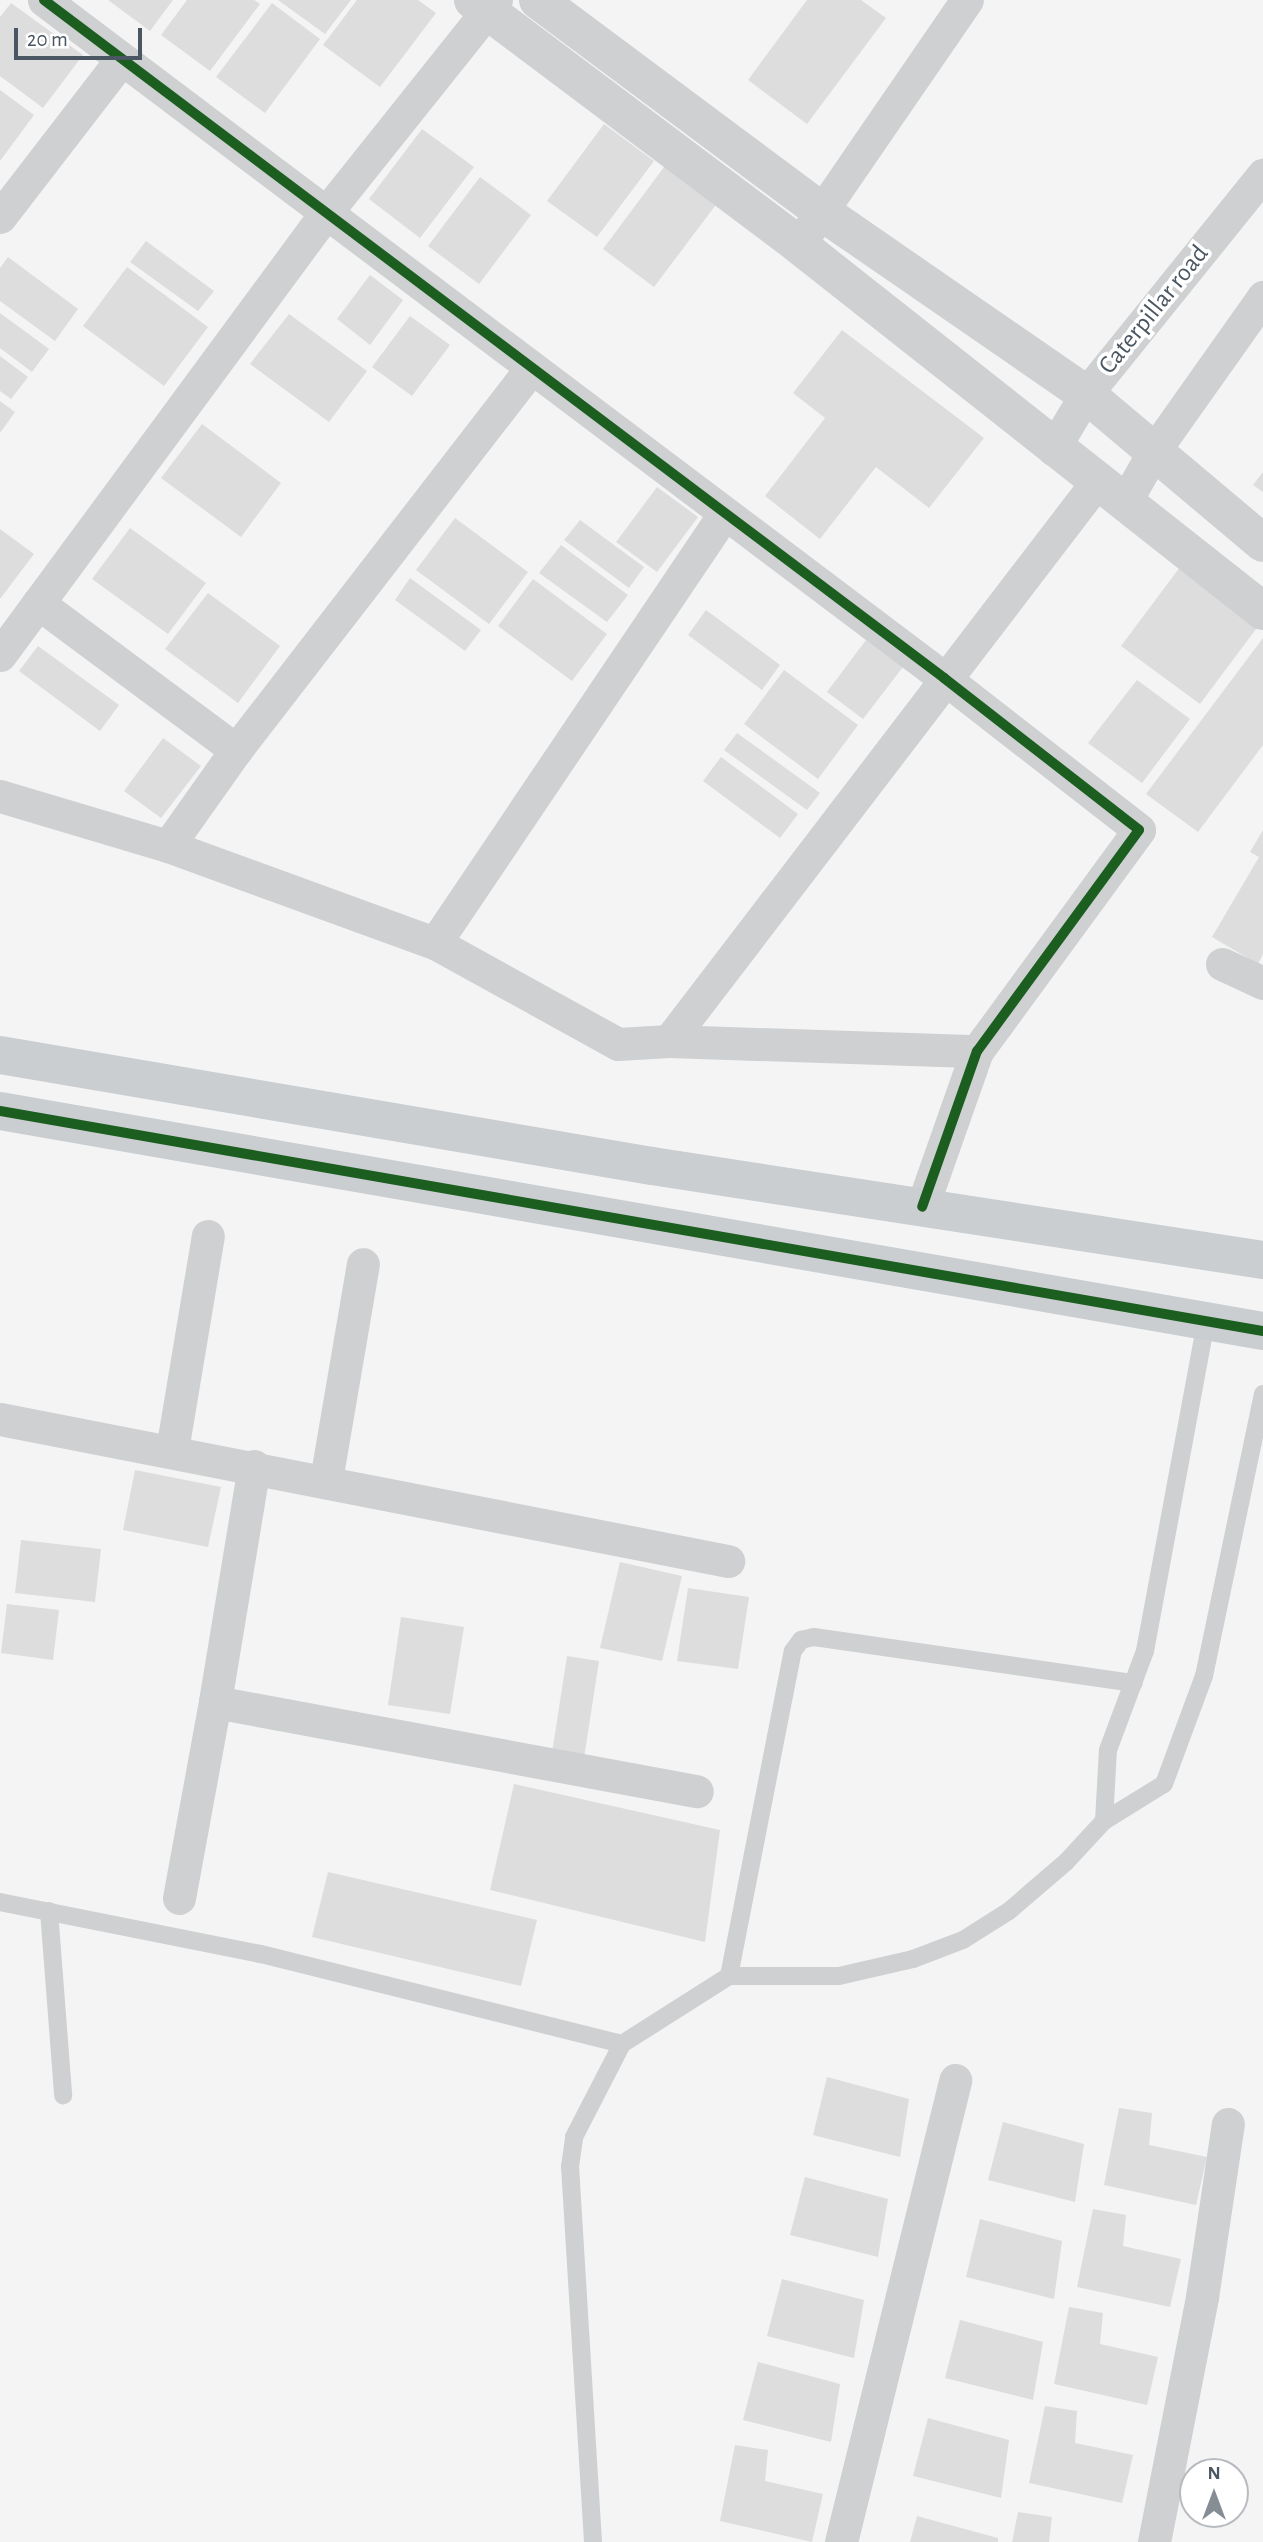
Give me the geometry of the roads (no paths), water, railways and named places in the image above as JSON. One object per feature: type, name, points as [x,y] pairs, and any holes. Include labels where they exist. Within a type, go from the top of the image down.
[{"type":"main road","points":[[0,1055],[652,1166],[1263,1259]]},
{"type":"main road","points":[[0,1111],[1263,1331]]},
{"type":"street","points":[[44,0],[944,678],[1139,830],[977,1051],[922,1207]]},
{"type":"street","points":[[538,0],[822,212],[1086,394],[1263,543]]},
{"type":"street","points":[[799,245],[967,0]]},
{"type":"street","points":[[0,655],[325,214],[486,4],[799,245],[1053,449],[1263,611]]},
{"type":"street","points":[[0,217],[121,60]]},
{"type":"street","name":"Caterpillar road","points":[[1053,449],[1086,394],[1263,175]]},
{"type":"street","points":[[669,1041],[944,678],[1110,493],[1154,451],[1263,298]]},
{"type":"street","points":[[167,846],[236,750],[531,368]]},
{"type":"street","points":[[435,943],[724,514]]},
{"type":"street","points":[[38,603],[236,750]]},
{"type":"street","points":[[0,796],[167,846],[435,943],[618,1044],[669,1041],[977,1051]]},
{"type":"street","points":[[1222,964],[1263,983]]},
{"type":"street","points":[[172,1450],[208,1236]]},
{"type":"street","points":[[326,1480],[363,1264]]},
{"type":"street","points":[[0,1419],[326,1480],[728,1561]]},
{"type":"street","points":[[179,1898],[254,1466]]},
{"type":"street","points":[[215,1702],[697,1791]]},
{"type":"street","points":[[842,2542],[955,2080]]},
{"type":"street","points":[[1154,2542],[1202,2297],[1228,2124]]},
{"type":"lane","points":[[1104,1821],[1108,1750],[1145,1651],[1206,1321]]},
{"type":"lane","points":[[593,2542],[570,2167],[574,2137],[622,2044],[729,1976],[839,1976],[913,1959],[963,1940],[1009,1911],[1066,1862],[1104,1821],[1164,1784],[1204,1676],[1263,1394]]},
{"type":"lane","points":[[729,1976],[793,1651],[801,1640],[847,1641],[1134,1683]]},
{"type":"lane","points":[[0,1902],[261,1954],[622,2044]]},
{"type":"lane","points":[[49,1910],[63,2095]]}]
